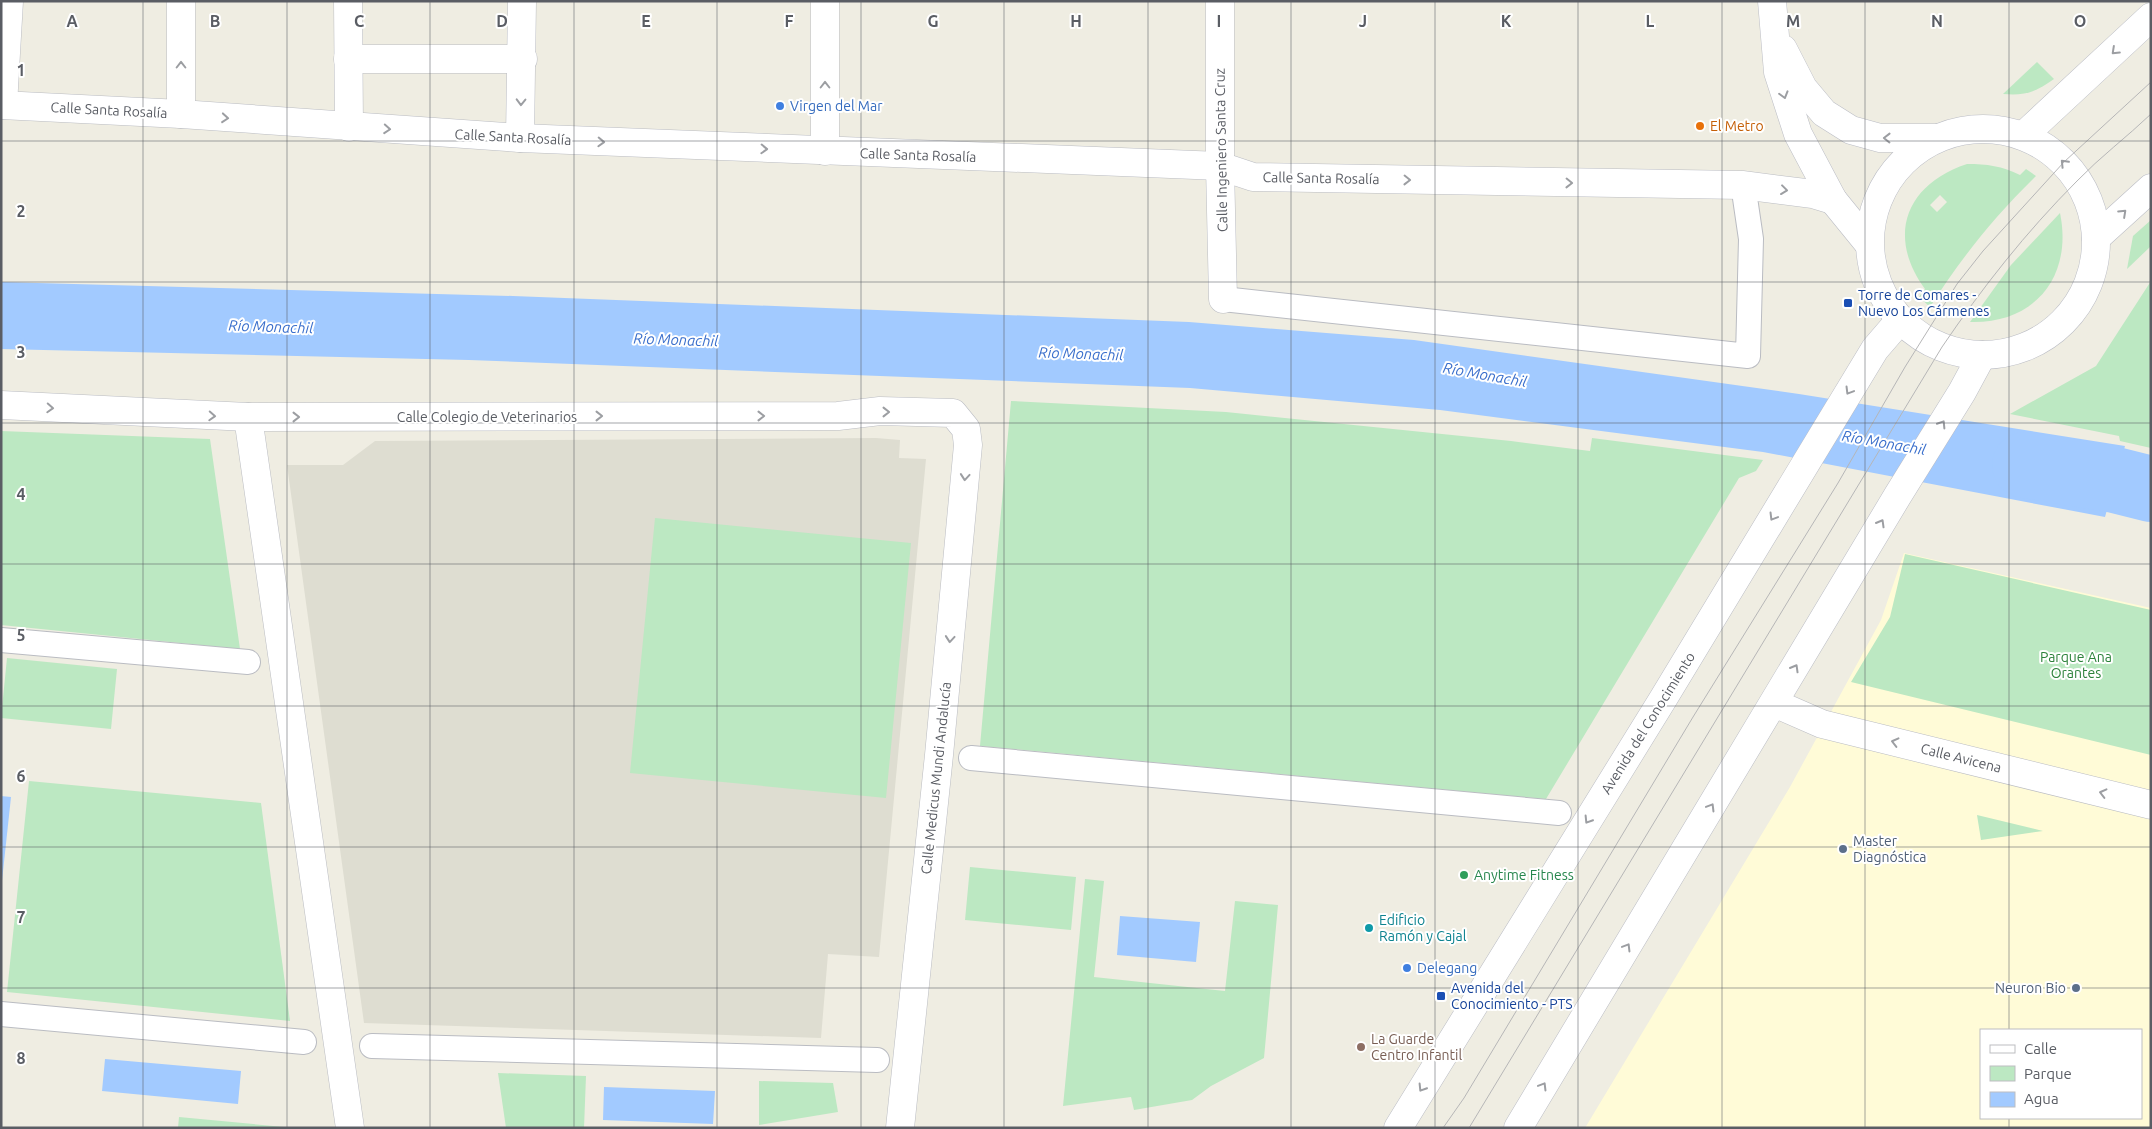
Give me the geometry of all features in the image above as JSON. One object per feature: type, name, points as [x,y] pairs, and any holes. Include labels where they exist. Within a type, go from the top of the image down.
[{"type":"street","points":[[2,105],[9,1]]},
{"type":"street","points":[[181,1],[182,114]]},
{"type":"street","points":[[348,1],[349,127]]},
{"type":"street","points":[[520,138],[522,1]]},
{"type":"street","points":[[825,1],[825,151]]},
{"type":"street","name":"Calle Ingeniero Santa Cruz","points":[[1220,1],[1220,166],[1223,299]]},
{"type":"street","points":[[1772,1],[1778,72],[1786,103],[1798,134],[1833,200],[1868,243]]},
{"type":"street","points":[[2023,136],[2151,17]]},
{"type":"street","points":[[1774,30],[1803,88],[1824,114],[1852,130],[1880,138],[1936,138],[1979,128],[2023,136],[2045,147],[2064,162],[2078,180],[2091,208],[2096,238],[2088,283],[2064,321],[2040,339],[2012,351],[1982,354],[1961,352],[1942,347],[1923,338],[1900,320],[1877,285],[1868,243],[1876,201],[1900,164],[1936,138]]},
{"type":"street","points":[[348,60],[522,60]]},
{"type":"street","name":"Calle Santa Rosalía","points":[[2,105],[182,114],[520,138],[1220,166],[1253,177],[1742,185],[1813,194],[1833,200]]},
{"type":"street","points":[[2096,238],[2151,188]]},
{"type":"street","points":[[1223,299],[1748,356],[1751,239],[1745,198]]},
{"type":"street","name":"Avenida del Conocimiento","points":[[1398,1128],[1663,699],[1875,349],[1900,320]]},
{"type":"street","points":[[1518,1128],[1898,495],[1962,392],[1982,354]]},
{"type":"street","name":"Calle Colegio de Veterinarios","points":[[1,406],[248,417],[828,416],[880,411],[952,413],[966,429]]},
{"type":"street","points":[[248,417],[350,1128]]},
{"type":"street","name":"Calle Medicus Mundi Andalucía","points":[[900,1128],[939,755],[968,446],[966,429]]},
{"type":"street","points":[[1,640],[248,662]]},
{"type":"street","name":"Calle Avicena","points":[[1774,703],[1822,724],[2151,805]]},
{"type":"street","points":[[971,758],[1559,813]]},
{"type":"street","points":[[1,1014],[304,1042]]},
{"type":"street","points":[[372,1046],[877,1060]]},
{"type":"shaded area","points":[[876,438],[900,440],[899,458],[926,459],[879,957],[828,954],[821,1038],[364,1023],[287,465],[343,465],[375,441]]},
{"type":"shaded area","points":[[1904,553],[2151,608],[2151,1128],[1585,1128],[1790,787],[1881,620]]},
{"type":"green space","points":[[2037,62],[2054,79],[2030,92],[2003,94]]},
{"type":"green space","points":[[1967,164],[1974,164],[2001,168],[2020,175],[2026,169],[2036,176],[1979,238],[1930,307],[1919,297],[1925,289],[1913,269],[1907,250],[1905,231],[1908,214],[1917,198],[1929,185],[1946,173]],"holes":[[[1940,195],[1947,202],[1937,212],[1930,205]]]},
{"type":"green space","points":[[2060,213],[2063,236],[2061,257],[2054,276],[2044,292],[2030,305],[2013,315],[1993,320],[1970,322],[2011,265]]},
{"type":"green space","points":[[2151,220],[2151,246],[2127,269],[2133,236]]},
{"type":"green space","points":[[2151,281],[2151,448],[2120,441],[2119,436],[2010,414],[2096,366]]},
{"type":"green space","points":[[1011,401],[1226,412],[1511,441],[1590,451],[1592,438],[1763,460],[1756,471],[1739,478],[1546,799],[980,746]]},
{"type":"green space","points":[[1,431],[210,439],[240,649],[1,625]]},
{"type":"green space","points":[[655,518],[911,543],[886,798],[630,773]]},
{"type":"green space","name":"Parque Ana Orantes","points":[[1905,554],[2151,610],[2151,755],[1851,682],[1890,617]]},
{"type":"green space","points":[[7,658],[117,669],[111,729],[1,718]]},
{"type":"green space","points":[[29,781],[261,803],[290,1021],[7,992]]},
{"type":"green space","points":[[1977,815],[2043,831],[1981,840]]},
{"type":"green space","points":[[970,867],[1076,877],[1071,930],[965,920]]},
{"type":"green space","points":[[1085,879],[1104,881],[1094,977],[1225,991],[1235,901],[1278,905],[1264,1058],[1211,1086],[1192,1100],[1134,1110],[1131,1097],[1063,1106]]},
{"type":"green space","points":[[498,1073],[586,1076],[584,1128],[506,1128]]},
{"type":"green space","points":[[759,1081],[833,1083],[838,1112],[759,1125]]},
{"type":"green space","points":[[179,1117],[284,1127],[284,1128],[178,1128]]},
{"type":"water","points":[[1,282],[513,296],[1189,322],[1414,340],[1799,394],[2125,446],[2105,517],[1763,452],[1440,410],[1190,388],[469,360],[1,349]]},
{"type":"water","points":[[1,796],[11,797],[1,890]]},
{"type":"water","points":[[1120,916],[1200,922],[1196,962],[1117,955]]},
{"type":"water","points":[[105,1059],[241,1071],[238,1104],[102,1091]]},
{"type":"water","points":[[604,1087],[715,1091],[713,1124],[603,1120]]},
{"type":"waterway","name":"Río Monachil","points":[[2025,465],[2115,480],[2151,489]]},
{"type":"tram line","points":[[1443,1128],[1464,1098],[1957,284],[1983,251],[2064,162],[2151,82]]},
{"type":"tram line","points":[[1469,1128],[1942,347],[1973,303],[2022,240],[2086,172],[2151,114]]},
{"type":"place","name":"Virgen del Mar","points":[[780,106]]},
{"type":"place","name":"El Metro","points":[[1700,126]]},
{"type":"place","name":"Torre de Comares - Nuevo Los Cármenes","points":[[1848,303]]},
{"type":"place","name":"Master Diagnóstica","points":[[1843,849]]},
{"type":"place","name":"Anytime Fitness","points":[[1464,875]]},
{"type":"place","name":"Edificio Ramón y Cajal","points":[[1369,928]]},
{"type":"place","name":"Delegang","points":[[1407,968]]},
{"type":"place","name":"Neuron Bio","points":[[2076,988]]},
{"type":"place","name":"Avenida del Conocimiento - PTS","points":[[1441,996]]},
{"type":"place","name":"La Guarde Centro Infantil","points":[[1361,1047]]}]
